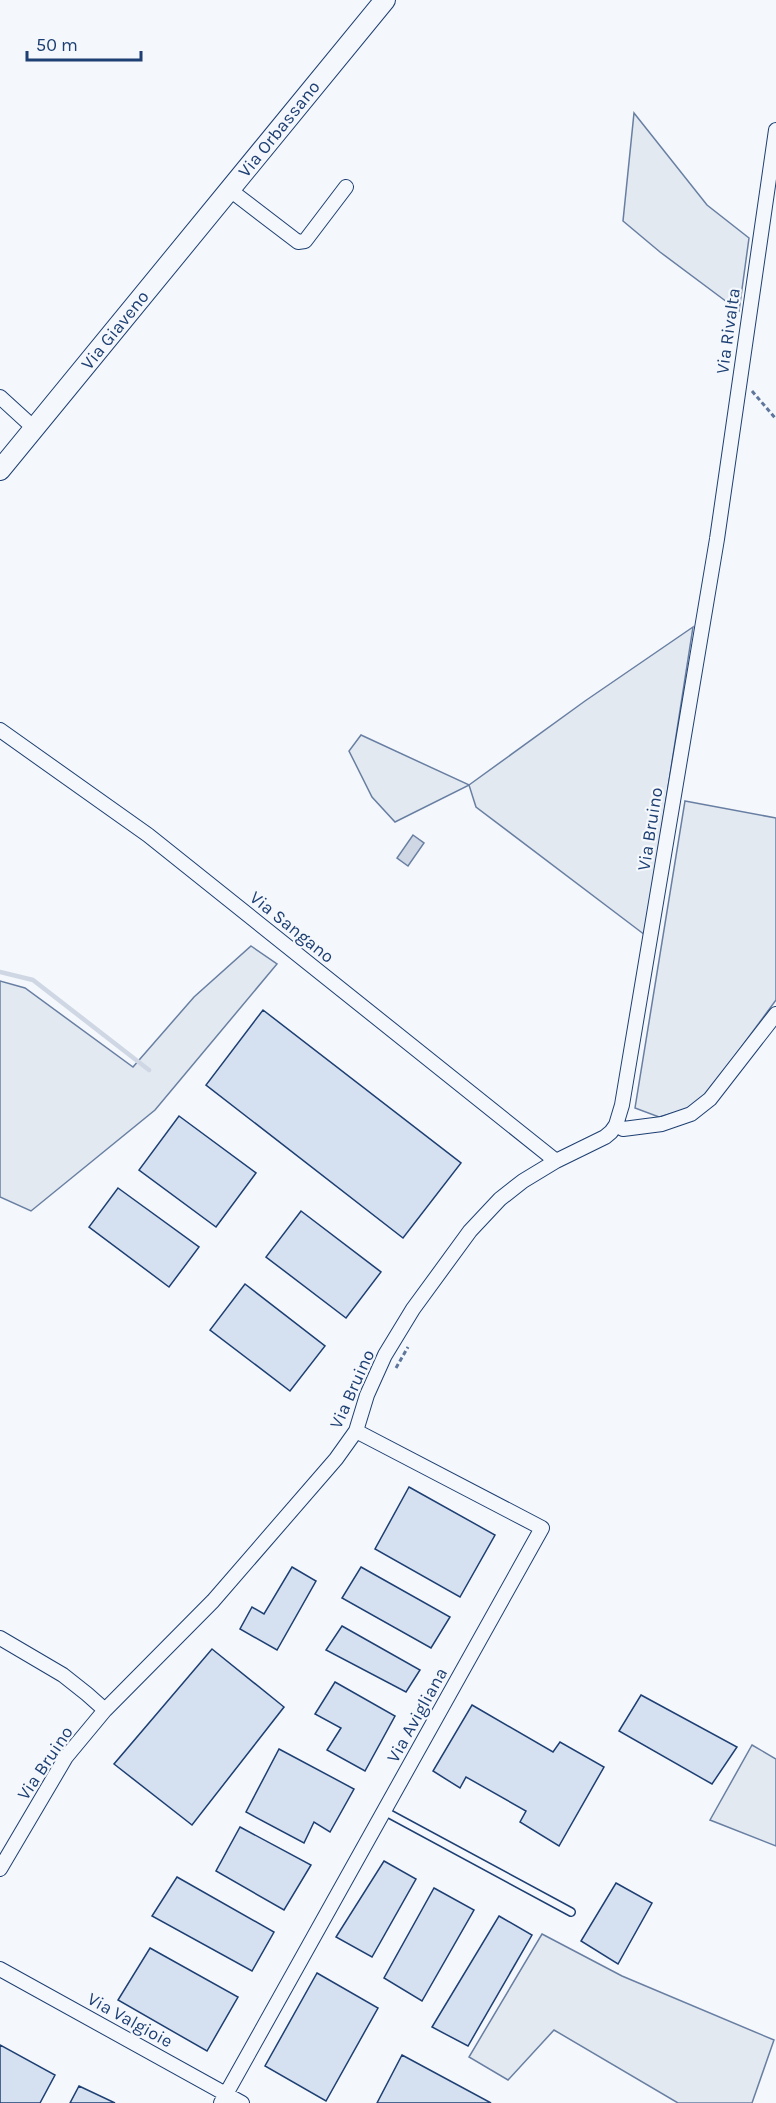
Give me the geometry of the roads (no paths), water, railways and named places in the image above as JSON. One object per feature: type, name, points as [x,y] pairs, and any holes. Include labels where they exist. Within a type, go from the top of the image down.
[{"type":"main road","name":"Via Orbassano","points":[[230,190],[385,0]]},
{"type":"main road","name":"Via Giaveno","points":[[0,470],[230,190]]},
{"type":"street","name":"Via Rivalta","points":[[717,539],[776,130]]},
{"type":"street","name":"Via Orbassano","points":[[230,190],[298,242],[304,241],[346,187]]},
{"type":"street","points":[[0,398],[34,428]]},
{"type":"street","name":"Via Bruino","points":[[0,1869],[66,1757],[105,1710],[213,1601],[336,1459],[356,1431],[367,1395],[385,1355],[413,1309],[470,1231],[500,1199],[523,1181],[556,1161],[605,1137],[615,1125],[622,1105],[717,539]]},
{"type":"street","name":"Via Sangano","points":[[0,730],[148,835],[556,1161]]},
{"type":"street","points":[[615,1125],[623,1129],[662,1124],[691,1114],[710,1100],[776,1014]]},
{"type":"street","name":"Via Avigliana","points":[[224,2099],[542,1528],[356,1431]]},
{"type":"street","points":[[0,1638],[63,1675],[105,1710]]},
{"type":"street","name":"Via Valgioie","points":[[0,1969],[224,2099],[242,2103]]},
{"type":"lane","points":[[384,1810],[571,1912]]},
{"type":"waterway","points":[[0,972],[33,980],[149,1070]]}]
